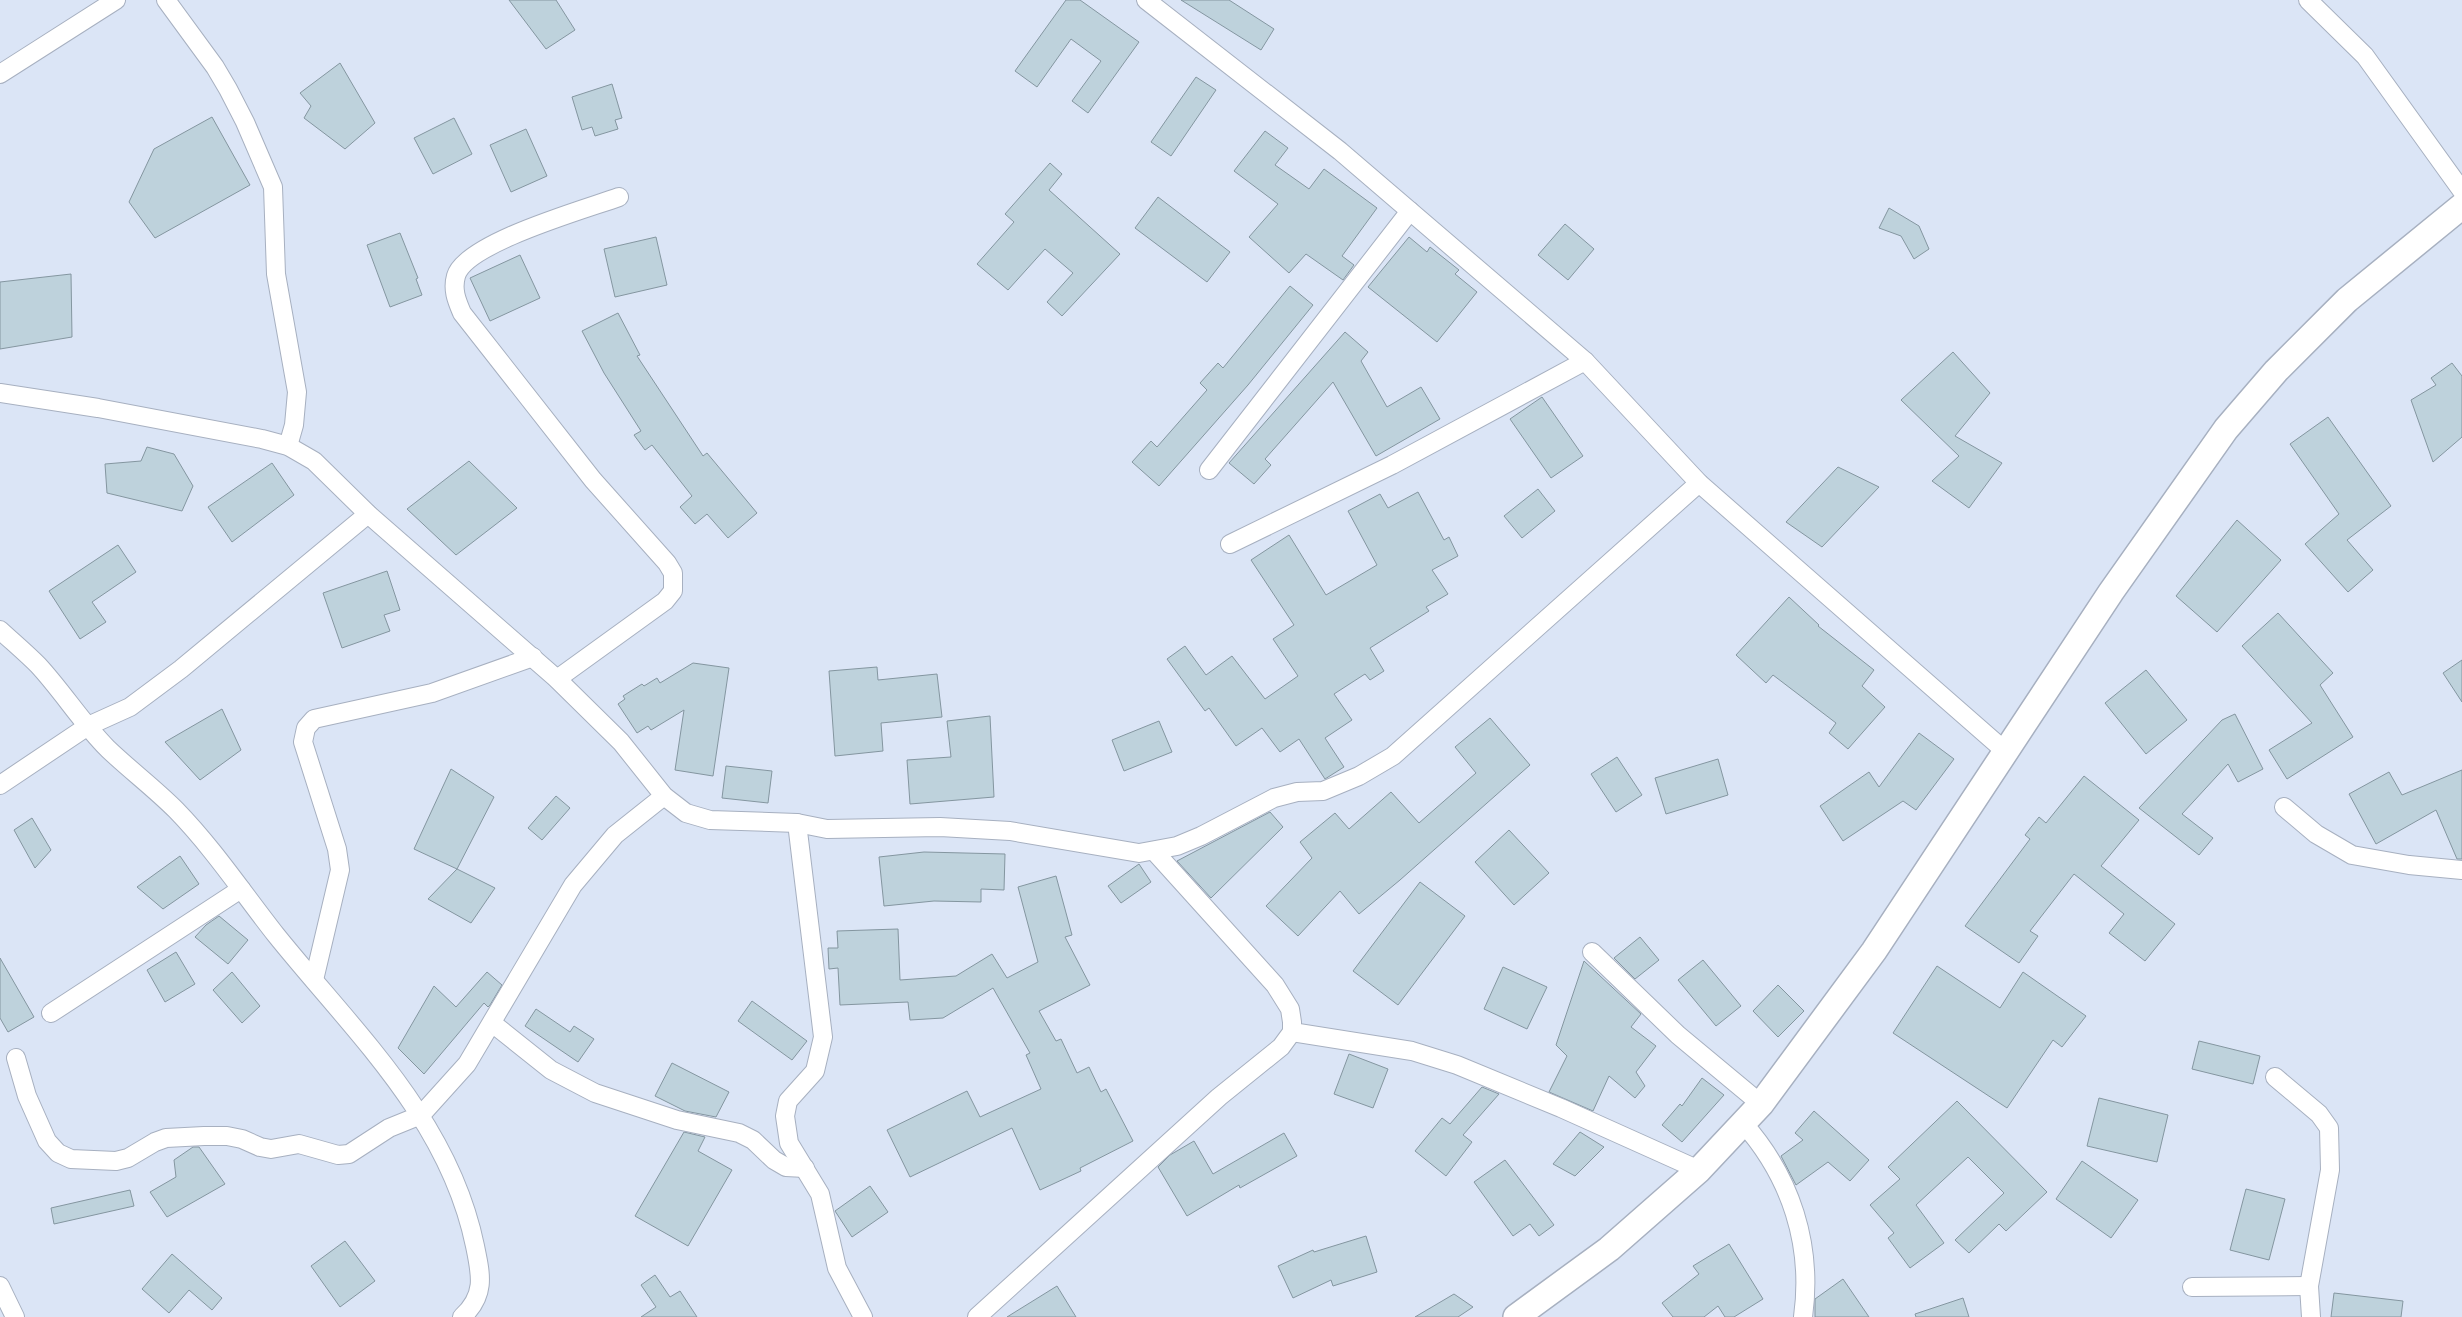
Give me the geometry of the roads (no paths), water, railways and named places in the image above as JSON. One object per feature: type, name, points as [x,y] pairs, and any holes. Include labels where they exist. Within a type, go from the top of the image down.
[{"type":"street","points":[[0,74],[116,0]]},
{"type":"street","points":[[166,0],[220,74],[245,122],[273,187],[276,274],[297,392],[294,425],[288,446]]},
{"type":"street","points":[[1146,0],[1332,145],[1585,361],[1699,483],[2005,751]]},
{"type":"street","points":[[2308,0],[2365,56],[2462,191]]},
{"type":"street","points":[[557,679],[665,601],[673,591],[673,573],[667,563],[593,480],[462,313],[454,295],[456,275],[466,262],[501,239],[619,197]]},
{"type":"street","points":[[1516,1317],[1609,1249],[1699,1170],[1761,1104],[1874,952],[2111,592],[2226,429],[2276,371],[2346,300],[2462,206]]},
{"type":"street","points":[[1209,470],[1410,211]]},
{"type":"street","points":[[1230,544],[1392,465],[1585,361]]},
{"type":"street","points":[[0,393],[108,410],[288,446],[314,461],[368,514],[557,679],[621,742],[664,796],[686,813],[710,820],[797,823],[827,829],[940,827],[1010,831],[1139,853],[1177,846],[1201,836],[1274,798],[1297,792],[1324,791],[1359,776],[1393,756],[1699,483]]},
{"type":"street","points":[[0,785],[88,726],[130,707],[181,669],[368,514]]},
{"type":"street","points":[[0,630],[37,664],[107,748],[177,811],[377,1055],[421,1116],[438,1143],[454,1177],[470,1220],[478,1260],[479,1295],[462,1317]]},
{"type":"street","points":[[314,980],[340,870],[337,849],[303,742],[306,728],[314,719],[432,693],[533,657]]},
{"type":"street","points":[[16,1058],[27,1096],[47,1141],[58,1153],[71,1158],[116,1161],[128,1158],[154,1142],[166,1138],[204,1136],[235,1137],[260,1148],[299,1144],[338,1155],[349,1154],[389,1128],[421,1116],[467,1064],[572,885],[615,835],[664,796]]},
{"type":"street","points":[[2284,808],[2316,834],[2352,855],[2409,865],[2462,870]]},
{"type":"street","points":[[797,823],[824,1037],[815,1071],[788,1101],[785,1116],[789,1143],[820,1194],[837,1268],[863,1317]]},
{"type":"street","points":[[976,1317],[1218,1097],[1282,1047],[1292,1032],[1290,1009],[1274,985],[1154,851]]},
{"type":"street","points":[[51,1013],[241,889]]},
{"type":"street","points":[[1592,952],[1678,1035],[1761,1104]]},
{"type":"street","points":[[492,1023],[551,1070],[595,1093],[677,1120],[739,1133],[753,1140],[780,1164],[786,1167],[804,1168]]},
{"type":"street","points":[[1292,1032],[1412,1050],[1561,1108],[1699,1170]]},
{"type":"street","points":[[2275,1077],[2319,1114],[2329,1128],[2330,1170],[2309,1286],[2311,1317]]},
{"type":"street","points":[[1744,1123],[1764,1147],[1790,1195],[1802,1238],[1806,1298],[1803,1317]]},
{"type":"street","points":[[0,1286],[15,1317]]},
{"type":"street","points":[[2192,1287],[2309,1286]]}]
